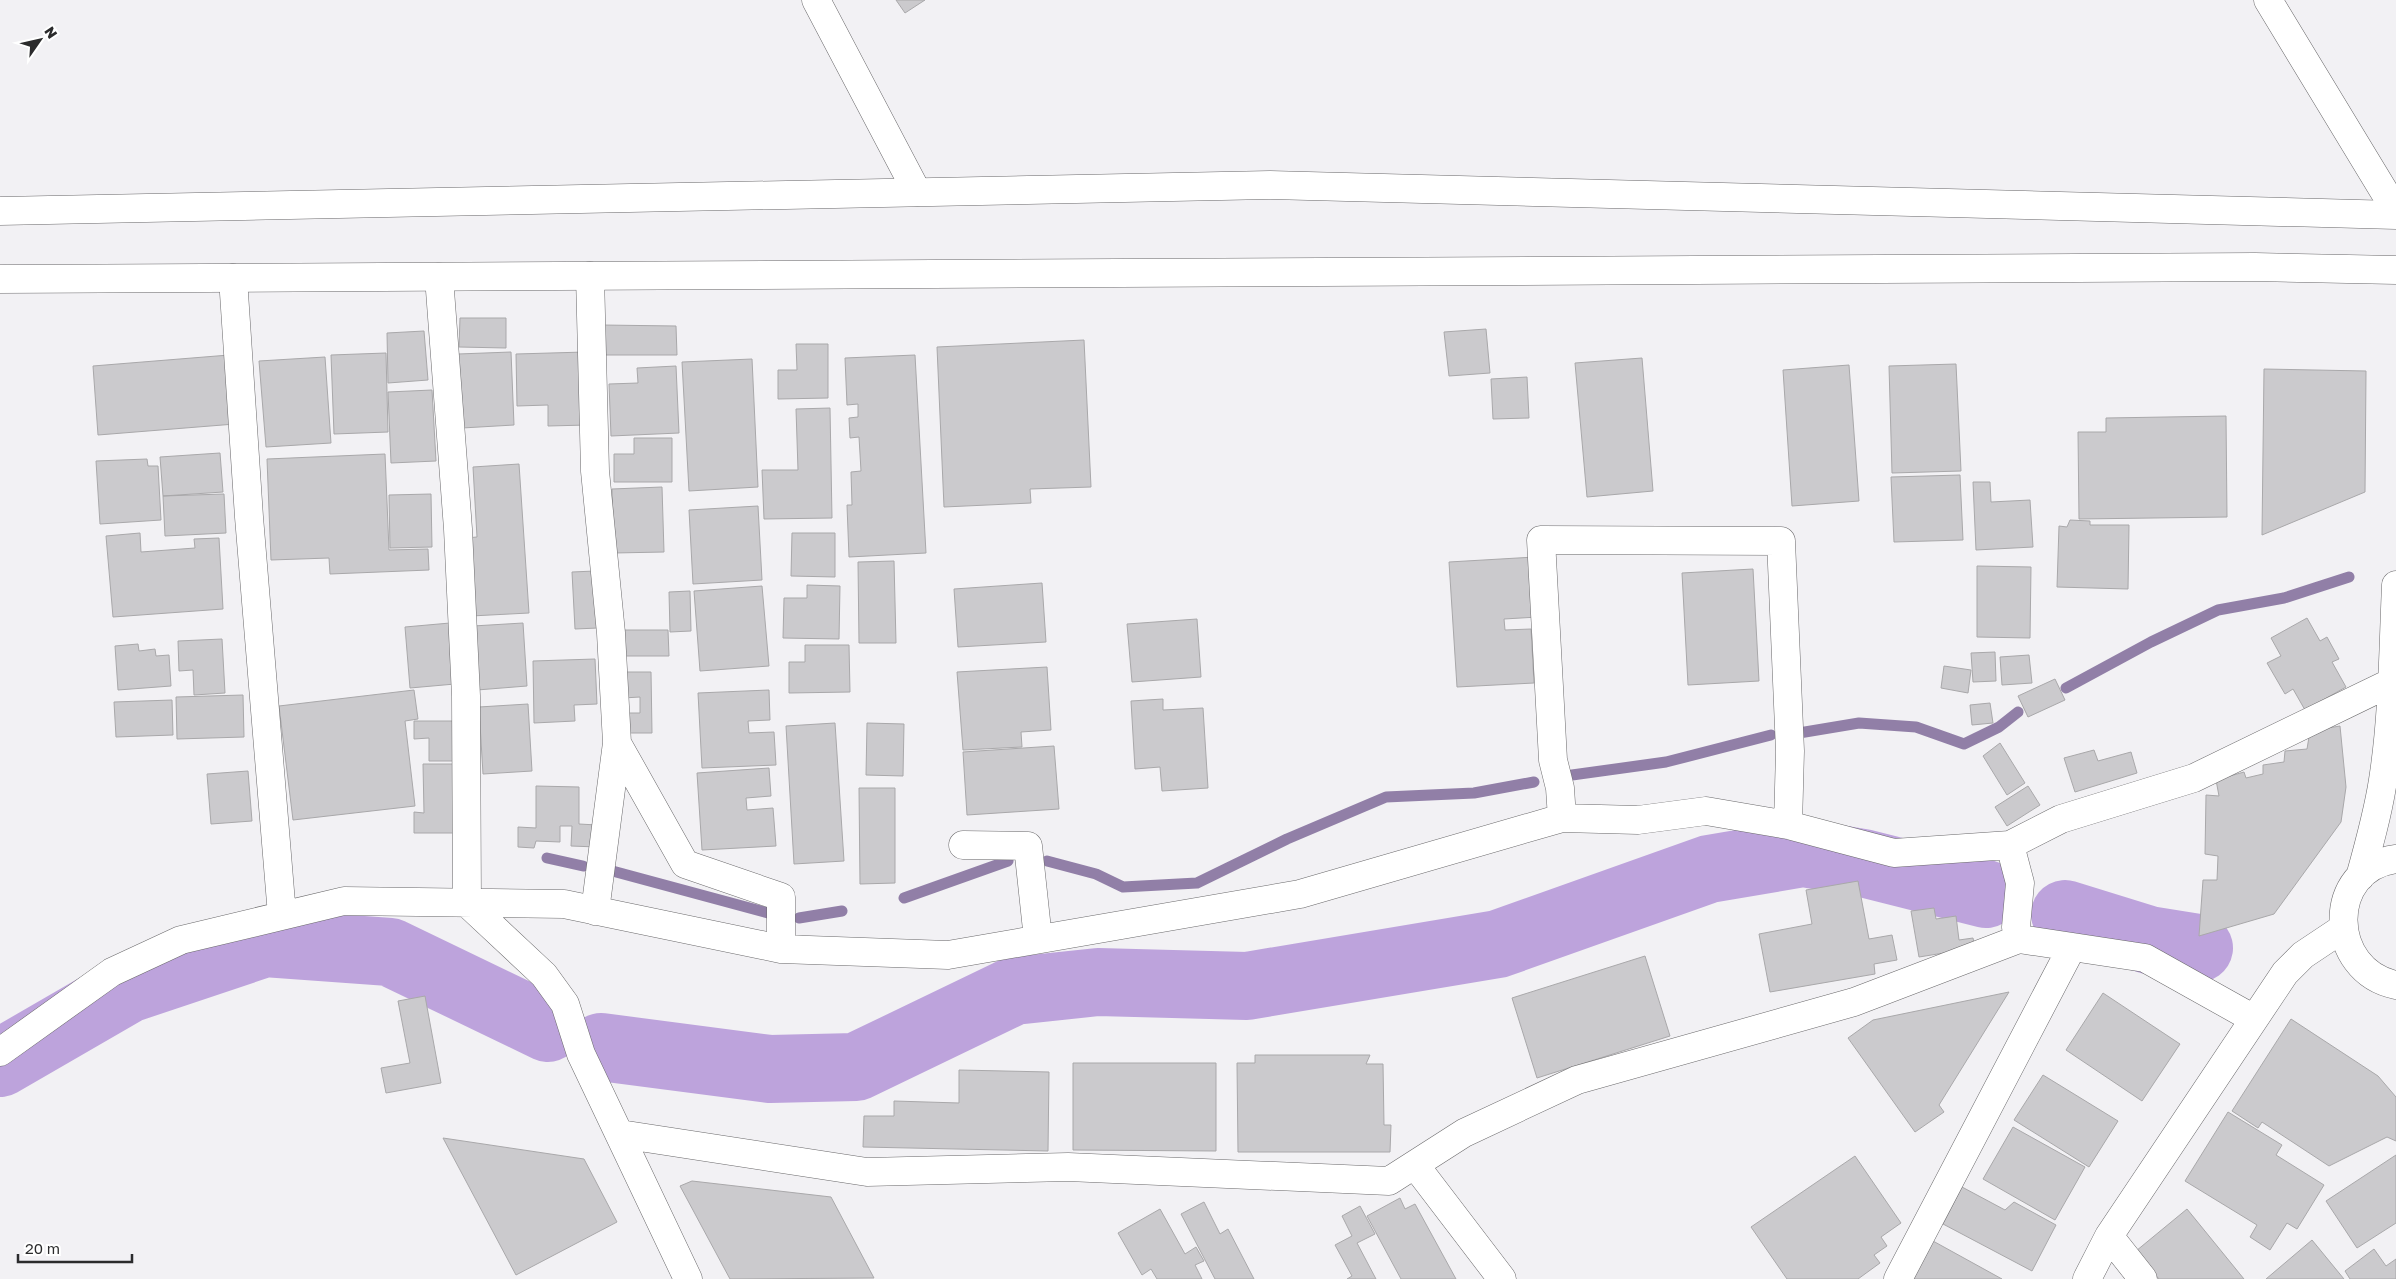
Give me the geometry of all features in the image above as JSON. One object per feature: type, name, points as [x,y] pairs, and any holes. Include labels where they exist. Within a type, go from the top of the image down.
[{"type":"street","points":[[816,0],[917,192]]},
{"type":"street","points":[[2268,0],[2396,210]]},
{"type":"street","points":[[0,211],[1270,185],[2396,215]]},
{"type":"street","points":[[0,279],[2255,267],[2396,270]]},
{"type":"street","points":[[590,276],[595,471],[610,632],[617,743],[595,911]]},
{"type":"street","points":[[439,277],[458,528],[466,696],[467,903],[544,975],[565,1004],[581,1054],[688,1279]]},
{"type":"street","points":[[233,278],[249,517],[282,916]]},
{"type":"street","points":[[1562,818],[1560,788],[1553,760],[1541,540],[1781,541],[1790,751],[1788,825]]},
{"type":"street","points":[[2360,877],[2383,780],[2393,724],[2396,593]]},
{"type":"street","points":[[0,1052],[121,968],[180,940],[344,901],[564,904],[595,911],[781,923],[948,955],[1300,894],[1562,818],[1638,820],[1706,811],[1788,825],[1894,853],[2010,845],[2061,818],[2194,778],[2394,669]]},
{"type":"street","points":[[617,743],[685,864],[781,923]]},
{"type":"street","points":[[963,845],[1028,846],[1038,939]]},
{"type":"street","points":[[2010,845],[2020,883],[2017,933]]},
{"type":"street","points":[[2396,859],[2374,866],[2360,877],[2349,892],[2343,910],[2342,929],[2348,948],[2359,965],[2385,982],[2396,1004]]},
{"type":"street","points":[[2087,1279],[2109,1236],[2286,973],[2303,955],[2342,929]]},
{"type":"street","points":[[620,1134],[867,1172],[1068,1167],[1389,1181],[1464,1133],[1578,1080],[1854,1002],[2017,933],[2072,947],[2145,958],[2254,1019]]},
{"type":"street","points":[[1898,1279],[2072,947]]},
{"type":"street","points":[[1415,1165],[1502,1279]]},
{"type":"street","points":[[2109,1236],[2143,1279]]},
{"type":"building","points":[[896,0],[925,0],[905,13]]},
{"type":"building","points":[[460,318],[506,318],[506,348],[459,347]]},
{"type":"building","points":[[602,325],[676,326],[677,355],[602,355]]},
{"type":"building","points":[[1486,329],[1490,373],[1449,376],[1444,332]]},
{"type":"building","points":[[424,331],[428,380],[388,383],[387,333]]},
{"type":"building","points":[[1084,340],[1091,487],[1030,489],[1031,503],[944,507],[937,347]]},
{"type":"building","points":[[796,344],[828,344],[828,398],[778,399],[778,370],[797,370]]},
{"type":"building","points":[[511,352],[514,425],[462,428],[458,354]]},
{"type":"building","points":[[585,352],[587,425],[548,426],[548,405],[517,406],[516,354]]},
{"type":"building","points":[[386,353],[388,432],[334,434],[331,355]]},
{"type":"building","points":[[229,355],[235,424],[98,435],[93,366]]},
{"type":"building","points":[[915,355],[926,553],[849,557],[847,505],[852,505],[851,472],[861,471],[859,437],[850,438],[849,418],[858,417],[858,404],[847,405],[845,358]]},
{"type":"building","points":[[325,357],[331,443],[266,447],[259,361]]},
{"type":"building","points":[[1642,358],[1653,491],[1587,497],[1575,363]]},
{"type":"building","points":[[752,359],[758,487],[689,491],[682,362]]},
{"type":"building","points":[[1956,364],[1961,471],[1892,473],[1889,366]]},
{"type":"building","points":[[1849,365],[1859,501],[1792,506],[1783,370]]},
{"type":"building","points":[[676,366],[679,433],[611,436],[609,384],[638,383],[637,368]]},
{"type":"building","points":[[2264,369],[2366,371],[2365,492],[2262,535]]},
{"type":"building","points":[[1527,377],[1529,418],[1493,419],[1491,379]]},
{"type":"building","points":[[432,390],[436,461],[391,463],[388,392]]},
{"type":"building","points":[[830,408],[832,518],[764,519],[762,470],[798,470],[796,409]]},
{"type":"building","points":[[2226,416],[2227,517],[2079,519],[2078,432],[2106,432],[2106,418]]},
{"type":"building","points":[[634,438],[672,438],[672,482],[614,482],[614,454],[634,454]]},
{"type":"building","points":[[220,453],[223,492],[163,496],[160,457]]},
{"type":"building","points":[[385,454],[389,550],[428,549],[429,570],[330,574],[329,558],[271,560],[267,459]]},
{"type":"building","points":[[147,459],[148,466],[158,466],[161,520],[100,524],[96,461]]},
{"type":"building","points":[[519,464],[529,613],[471,616],[466,538],[477,537],[473,467]]},
{"type":"building","points":[[1960,475],[1963,540],[1894,542],[1891,477]]},
{"type":"building","points":[[1973,482],[1990,482],[1991,502],[2030,500],[2033,547],[1976,550]]},
{"type":"building","points":[[662,487],[664,552],[614,553],[612,489]]},
{"type":"building","points":[[224,494],[226,533],[165,536],[163,496]]},
{"type":"building","points":[[431,494],[432,547],[390,548],[389,495]]},
{"type":"building","points":[[758,506],[762,580],[693,584],[689,510]]},
{"type":"building","points":[[2070,520],[2090,521],[2090,525],[2129,525],[2128,589],[2057,587],[2059,526],[2067,527]]},
{"type":"building","points":[[140,533],[141,552],[195,548],[194,539],[219,538],[223,609],[113,617],[106,536]]},
{"type":"building","points":[[792,533],[835,533],[835,577],[791,576]]},
{"type":"building","points":[[1535,557],[1538,617],[1504,619],[1505,630],[1531,629],[1534,683],[1457,687],[1449,562]]},
{"type":"building","points":[[894,561],[896,643],[859,643],[858,562]]},
{"type":"building","points":[[1977,566],[2031,567],[2030,638],[1977,637]]},
{"type":"building","points":[[1753,569],[1759,681],[1688,685],[1682,573]]},
{"type":"building","points":[[595,571],[598,628],[575,629],[572,572]]},
{"type":"building","points":[[1042,583],[1046,642],[958,647],[954,589]]},
{"type":"building","points":[[807,585],[840,586],[839,639],[783,638],[784,598],[807,598]]},
{"type":"building","points":[[762,586],[769,666],[700,671],[694,591]]},
{"type":"building","points":[[690,591],[691,631],[670,632],[669,592]]},
{"type":"building","points":[[2307,618],[2320,641],[2327,637],[2339,659],[2332,662],[2346,687],[2305,710],[2293,689],[2285,694],[2267,663],[2281,656],[2271,638]]},
{"type":"building","points":[[1197,619],[1201,677],[1132,682],[1127,624]]},
{"type":"building","points":[[450,623],[455,684],[410,688],[405,627]]},
{"type":"building","points":[[523,623],[527,686],[477,690],[473,626]]},
{"type":"building","points":[[623,630],[668,630],[669,656],[624,656]]},
{"type":"building","points":[[222,639],[225,693],[194,695],[193,670],[179,671],[178,641]]},
{"type":"building","points":[[138,644],[139,651],[155,649],[156,656],[169,655],[171,686],[118,690],[115,646]]},
{"type":"building","points":[[805,645],[849,645],[850,692],[789,693],[789,662],[805,662]]},
{"type":"building","points":[[1995,652],[1996,681],[1973,682],[1971,653]]},
{"type":"building","points":[[2029,655],[2032,683],[2002,685],[2000,657]]},
{"type":"building","points":[[595,659],[597,704],[574,705],[575,721],[534,723],[533,661]]},
{"type":"building","points":[[1944,666],[1971,670],[1968,693],[1941,688]]},
{"type":"building","points":[[1047,667],[1051,730],[1021,732],[1022,747],[963,750],[957,672]]},
{"type":"building","points":[[623,672],[651,672],[652,733],[624,733],[623,713],[640,713],[640,697],[623,698]]},
{"type":"building","points":[[2055,679],[2065,700],[2028,717],[2018,696]]},
{"type":"building","points":[[414,690],[418,719],[405,721],[415,806],[293,820],[279,706]]},
{"type":"building","points":[[769,690],[770,720],[748,721],[749,733],[774,732],[776,765],[702,768],[698,693]]},
{"type":"building","points":[[243,695],[244,737],[177,739],[176,697]]},
{"type":"building","points":[[1163,699],[1163,710],[1203,708],[1208,788],[1162,791],[1160,767],[1135,769],[1131,701]]},
{"type":"building","points":[[172,700],[173,735],[116,737],[114,702]]},
{"type":"building","points":[[1990,703],[1993,723],[1972,725],[1970,705]]},
{"type":"building","points":[[528,704],[532,771],[483,774],[479,707]]},
{"type":"building","points":[[414,721],[460,721],[460,761],[429,761],[429,738],[414,739]]},
{"type":"building","points":[[835,723],[844,861],[794,864],[786,726]]},
{"type":"building","points":[[867,723],[904,724],[903,776],[866,775]]},
{"type":"building","points":[[2340,726],[2346,787],[2341,822],[2274,914],[2199,936],[2203,880],[2217,880],[2218,856],[2205,854],[2206,795],[2219,796],[2216,780],[2244,772],[2246,778],[2263,774],[2263,765],[2284,762],[2285,751],[2307,749],[2310,731]]},
{"type":"building","points":[[2000,743],[2025,783],[2007,795],[1983,756]]},
{"type":"building","points":[[1054,746],[1059,809],[967,815],[963,752]]},
{"type":"building","points":[[2094,750],[2098,761],[2131,752],[2137,773],[2075,792],[2064,758]]},
{"type":"building","points":[[423,764],[461,764],[461,833],[414,833],[414,812],[424,813]]},
{"type":"building","points":[[769,768],[771,796],[746,798],[747,810],[773,808],[776,846],[702,850],[697,773]]},
{"type":"building","points":[[248,771],[252,821],[211,824],[207,774]]},
{"type":"building","points":[[536,786],[579,787],[579,824],[597,825],[597,847],[571,846],[572,826],[560,826],[560,842],[536,841],[534,848],[518,847],[518,827],[536,828]]},
{"type":"building","points":[[2028,786],[2040,805],[2007,826],[1995,807]]},
{"type":"building","points":[[859,788],[895,788],[895,883],[860,884]]},
{"type":"building","points":[[1858,881],[1869,939],[1892,935],[1897,960],[1874,964],[1875,974],[1770,992],[1759,934],[1812,924],[1806,890]]},
{"type":"building","points":[[1934,908],[1936,919],[1956,916],[1959,940],[1973,938],[1975,948],[1919,957],[1911,911]]},
{"type":"building","points":[[1645,956],[1670,1036],[1537,1078],[1512,998]]},
{"type":"building","points":[[2009,992],[1939,1105],[1944,1112],[1915,1132],[1848,1038],[1873,1020]]},
{"type":"building","points":[[2103,993],[2180,1044],[2142,1101],[2066,1050]]},
{"type":"building","points":[[425,996],[441,1083],[386,1093],[381,1068],[410,1063],[398,1001]]},
{"type":"building","points":[[2291,1019],[2378,1076],[2396,1097],[2396,1141],[2387,1137],[2329,1166],[2262,1122],[2258,1128],[2232,1111]]},
{"type":"building","points":[[1255,1055],[1370,1055],[1366,1064],[1383,1064],[1384,1125],[1391,1125],[1390,1152],[1238,1152],[1237,1063],[1255,1063]]},
{"type":"building","points":[[1073,1063],[1216,1063],[1216,1151],[1073,1150]]},
{"type":"building","points":[[959,1070],[1049,1072],[1048,1151],[863,1147],[864,1116],[894,1116],[894,1101],[959,1103]]},
{"type":"building","points":[[2043,1075],[2118,1121],[2089,1167],[2014,1120]]},
{"type":"building","points":[[2228,1112],[2282,1145],[2276,1155],[2324,1185],[2297,1229],[2287,1223],[2270,1250],[2250,1237],[2257,1225],[2185,1181]]},
{"type":"building","points":[[2013,1127],[2085,1167],[2055,1220],[1983,1179]]},
{"type":"building","points":[[443,1138],[584,1159],[617,1222],[516,1275]]},
{"type":"building","points":[[2396,1155],[2396,1223],[2357,1248],[2326,1201]]},
{"type":"building","points":[[1855,1156],[1901,1223],[1881,1237],[1887,1246],[1874,1255],[1880,1263],[1858,1279],[1787,1279],[1751,1227]]},
{"type":"building","points":[[692,1181],[831,1197],[874,1278],[730,1279],[680,1186]]},
{"type":"building","points":[[1962,1187],[2005,1210],[2014,1202],[2056,1225],[2032,1271],[1943,1224]]},
{"type":"building","points":[[1400,1198],[1405,1209],[1415,1204],[1456,1279],[1401,1279],[1367,1216]]},
{"type":"building","points":[[1204,1202],[1220,1234],[1228,1229],[1254,1279],[1215,1279],[1181,1214]]},
{"type":"building","points":[[1360,1206],[1375,1234],[1357,1243],[1376,1279],[1347,1279],[1352,1276],[1335,1245],[1352,1236],[1342,1216]]},
{"type":"building","points":[[1160,1209],[1185,1254],[1196,1247],[1204,1261],[1195,1265],[1202,1279],[1157,1279],[1151,1269],[1142,1275],[1118,1233]]},
{"type":"building","points":[[2187,1209],[2244,1279],[2159,1279],[2136,1251]]},
{"type":"building","points":[[2312,1240],[2344,1279],[2266,1279]]},
{"type":"building","points":[[1933,1241],[2002,1279],[1912,1279]]},
{"type":"building","points":[[2374,1249],[2386,1266],[2396,1259],[2396,1279],[2350,1279],[2345,1271]]},
{"type":"waterway","points":[[2066,688],[2151,642],[2218,610],[2284,598],[2349,577]]},
{"type":"waterway","points":[[1799,733],[1859,723],[1916,727],[1964,744],[1999,727],[2018,712]]},
{"type":"waterway","points":[[1572,775],[1666,762],[1771,735]]},
{"type":"waterway","points":[[1047,861],[1096,874],[1123,887],[1197,883],[1287,839],[1386,797],[1474,793],[1534,782]]},
{"type":"waterway","points":[[601,1047],[770,1069],[856,1067],[1014,991],[1098,982],[1247,986],[1498,944],[1709,869],[1803,853],[1863,863],[1986,894]]},
{"type":"waterway","points":[[547,858],[583,866]]},
{"type":"waterway","points":[[904,898],[1008,861]]},
{"type":"waterway","points":[[605,869],[768,913]]},
{"type":"waterway","points":[[799,918],[842,911]]},
{"type":"waterway","points":[[2065,914],[2149,940],[2199,948]]},
{"type":"waterway","points":[[0,1063],[128,989],[265,943],[390,952],[548,1028]]}]
